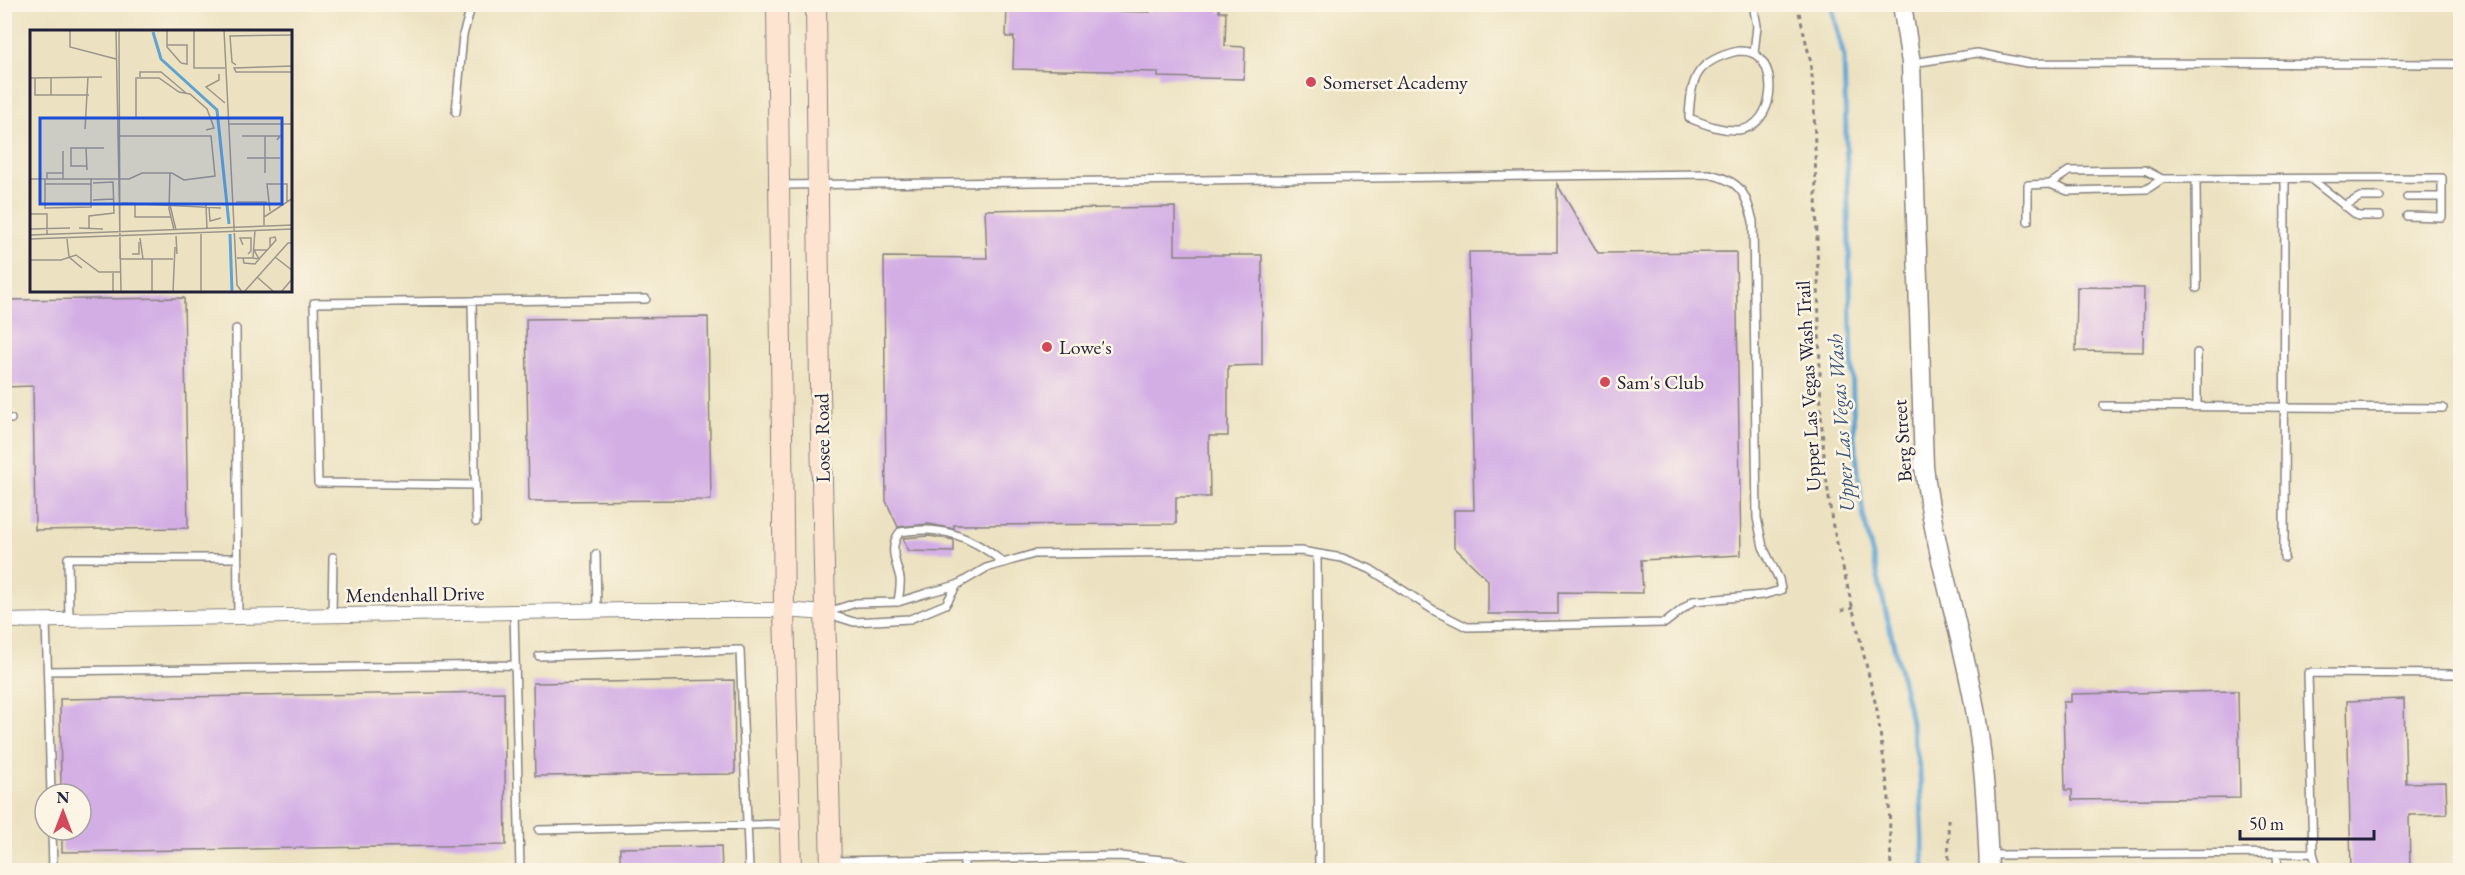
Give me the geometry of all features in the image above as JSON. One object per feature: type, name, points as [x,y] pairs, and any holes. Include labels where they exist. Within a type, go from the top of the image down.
[{"type":"main road","name":"Losee Road","points":[[777,4],[784,610],[791,870]]},
{"type":"main road","name":"Losee Road","points":[[816,4],[831,866]]},
{"type":"street","name":"Berg Street","points":[[1902,4],[1911,63],[1924,466],[1933,522],[1977,725],[1985,792],[1989,863]]},
{"type":"street","name":"Mendenhall Drive","points":[[4,621],[597,610],[784,610],[826,613]]},
{"type":"lane","points":[[456,112],[464,35],[472,4]]},
{"type":"lane","points":[[1753,4],[1757,26],[1754,53],[1766,66],[1770,82],[1767,111],[1760,121],[1741,130],[1726,130],[1689,118],[1691,88],[1697,73],[1708,62],[1738,51],[1754,53]]},
{"type":"lane","points":[[1911,63],[1977,53],[2027,63],[2460,64]]},
{"type":"lane","points":[[2050,184],[2069,171],[2145,170],[2162,179],[2442,178],[2442,217],[2407,216]]},
{"type":"lane","points":[[778,185],[1709,174],[1734,182],[1741,189],[1753,221],[1757,518],[1763,547],[1779,579],[1781,590],[1763,596],[1693,601],[1665,623],[1467,627],[1435,610],[1370,568],[1342,558],[1301,551],[1034,554],[986,568],[957,585],[898,602],[856,603],[826,613]]},
{"type":"lane","points":[[2028,221],[2028,185],[2050,184],[2068,191],[2147,189],[2162,179]]},
{"type":"lane","points":[[2196,179],[2197,288]]},
{"type":"lane","points":[[2284,558],[2285,179]]},
{"type":"lane","points":[[2311,179],[2358,216],[2380,216]]},
{"type":"lane","points":[[2407,197],[2442,196]]},
{"type":"lane","points":[[2344,206],[2360,197],[2380,197]]},
{"type":"lane","points":[[475,485],[318,483],[314,303],[646,299]]},
{"type":"lane","points":[[472,301],[476,522]]},
{"type":"lane","points":[[236,329],[238,616]]},
{"type":"lane","points":[[2197,353],[2197,406]]},
{"type":"lane","points":[[2104,406],[2443,408]]},
{"type":"lane","points":[[898,602],[901,586],[893,550],[895,539],[900,532],[931,531],[962,535],[1004,563]]},
{"type":"lane","points":[[596,554],[597,610]]},
{"type":"lane","points":[[1317,554],[1319,870]]},
{"type":"lane","points":[[332,615],[333,557]]},
{"type":"lane","points":[[69,620],[68,558],[237,558]]},
{"type":"lane","points":[[826,613],[854,622],[910,619],[946,604],[957,585]]},
{"type":"lane","points":[[514,612],[520,870]]},
{"type":"lane","points":[[46,620],[51,782]]},
{"type":"lane","points":[[539,656],[740,650],[749,870]]},
{"type":"lane","points":[[48,671],[515,665]]},
{"type":"lane","points":[[2318,870],[2313,853],[2308,673],[2460,674]]},
{"type":"lane","points":[[539,830],[790,824]]},
{"type":"lane","points":[[52,842],[53,870]]},
{"type":"lane","points":[[1989,863],[2313,853]]},
{"type":"lane","points":[[831,866],[964,858],[1119,855],[1174,861],[1198,870]]},
{"type":"lane","points":[[2277,855],[2278,870]]},
{"type":"lane","points":[[964,858],[964,870]]},
{"type":"path","name":"Upper Las Vegas Wash Trail","points":[[1797,4],[1811,63],[1814,104],[1821,415],[1825,468],[1832,522],[1877,710],[1889,799],[1892,870]]},
{"type":"path","points":[[1841,611],[1852,609]]},
{"type":"path","points":[[1948,819],[1949,870]]},
{"type":"building","points":[[1007,4],[1065,4],[1064,10],[1150,12],[1150,4],[1219,4],[1219,12],[1226,12],[1225,46],[1245,47],[1244,79],[1158,77],[1158,72],[1013,69],[1014,37],[1006,37]]},
{"type":"building","name":"Sam's Club","points":[[1557,184],[1598,253],[1736,252],[1741,555],[1641,560],[1643,593],[1558,592],[1558,614],[1488,614],[1488,580],[1454,547],[1454,510],[1474,510],[1469,252],[1557,252]]},
{"type":"building","name":"Lowe's","points":[[1175,207],[1175,255],[1262,255],[1262,365],[1228,366],[1228,436],[1209,436],[1210,497],[1176,497],[1176,524],[954,525],[954,529],[929,524],[898,527],[886,501],[884,257],[987,258],[985,210]]},
{"type":"building","points":[[2077,287],[2144,288],[2143,352],[2076,351]]},
{"type":"building","points":[[184,298],[188,528],[35,530],[33,386],[4,387],[4,300]]},
{"type":"building","points":[[708,317],[711,500],[529,501],[526,319]]},
{"type":"building","points":[[929,536],[954,540],[954,552],[908,551],[903,538]]},
{"type":"building","points":[[734,680],[735,774],[535,776],[533,683]]},
{"type":"building","points":[[2238,691],[2240,798],[2072,800],[2072,790],[2065,790],[2063,702],[2071,702],[2071,694]]},
{"type":"building","points":[[504,692],[506,845],[62,852],[62,842],[93,842],[93,782],[61,782],[60,699]]},
{"type":"building","points":[[2404,699],[2406,783],[2446,782],[2447,814],[2409,815],[2410,870],[2351,870],[2347,701]]},
{"type":"building","points":[[721,846],[722,870],[620,870],[620,848]]},
{"type":"waterway","name":"Upper Las Vegas Wash","points":[[1831,4],[1844,57],[1854,437],[1863,514],[1908,706],[1920,772],[1924,870]]},
{"type":"place","name":"Somerset Academy","points":[[1311,82]]},
{"type":"place","name":"Lowe's","points":[[1047,347]]},
{"type":"place","name":"Sam's Club","points":[[1605,382]]}]
